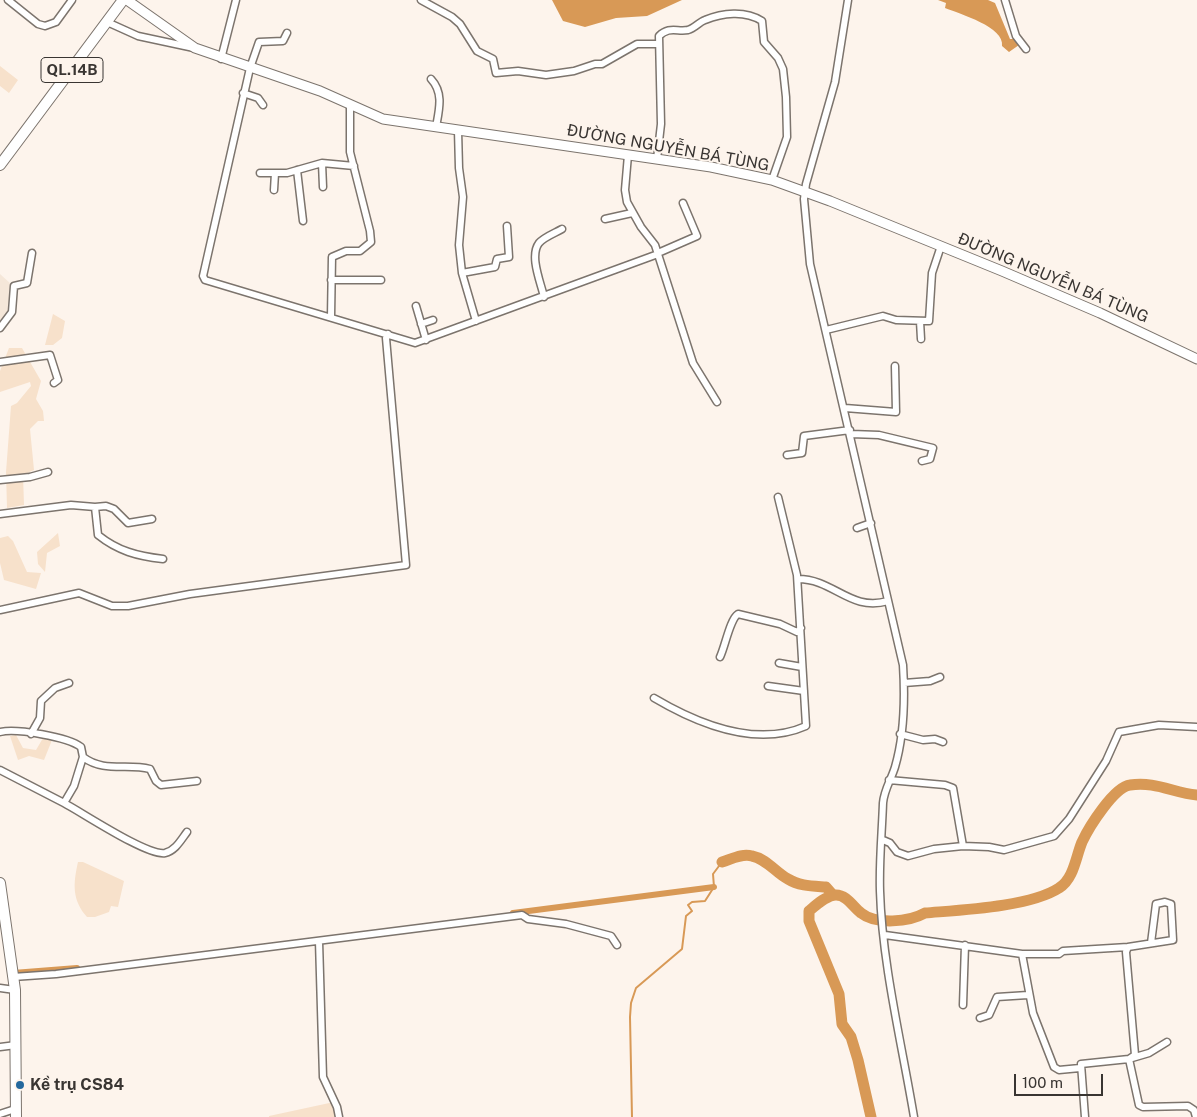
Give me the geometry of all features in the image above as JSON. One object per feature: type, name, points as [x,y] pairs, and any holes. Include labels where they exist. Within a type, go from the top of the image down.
[{"type":"highway","name":"QL.14B","points":[[0,165],[122,1]]},
{"type":"highway","points":[[0,887],[15,990],[16,1113]]},
{"type":"main road","name":"ĐƯỜNG NGUYỄN BÁ TÙNG","points":[[122,1],[194,48],[296,82],[383,118],[734,171],[772,180],[805,191],[1100,313],[1197,360]]},
{"type":"street","points":[[8,0],[38,24],[45,26],[56,22],[72,0]]},
{"type":"street","points":[[221,58],[236,0]]},
{"type":"street","points":[[421,0],[437,8],[460,24],[477,51],[493,59],[496,73],[518,71],[553,75],[574,71],[594,64],[602,64],[637,44],[659,44]]},
{"type":"street","points":[[1004,0],[1016,36],[1026,49]]},
{"type":"street","points":[[847,2],[835,82],[805,191],[810,264],[845,408],[903,665],[904,683],[900,734],[895,768],[889,780],[883,801],[880,891],[884,932],[914,1117]]},
{"type":"street","points":[[658,159],[661,124],[659,36],[670,29],[691,29],[704,20],[726,13],[752,16],[762,21],[764,42],[778,58],[783,69],[787,137],[772,180]]},
{"type":"street","points":[[107,22],[138,36],[175,46],[194,48]]},
{"type":"street","points":[[287,32],[283,41],[259,42],[250,68],[203,278],[388,334],[415,344],[544,297],[697,236],[683,204]]},
{"type":"street","points":[[431,78],[437,85],[439,93],[436,127]]},
{"type":"street","points":[[243,93],[258,98],[263,105]]},
{"type":"street","points":[[331,317],[332,257],[346,251],[360,251],[371,242],[349,144],[350,104]]},
{"type":"street","points":[[458,130],[463,197],[459,240],[462,273],[476,321]]},
{"type":"street","points":[[628,155],[625,190],[627,202],[632,213],[655,245],[689,354],[716,402]]},
{"type":"street","points":[[260,173],[287,174],[322,163],[354,166]]},
{"type":"street","points":[[322,163],[322,187]]},
{"type":"street","points":[[297,170],[303,221]]},
{"type":"street","points":[[274,190],[275,173]]},
{"type":"street","points":[[606,219],[632,213]]},
{"type":"street","points":[[462,273],[495,267],[497,259],[509,257],[507,226]]},
{"type":"street","points":[[544,297],[535,258],[536,249],[542,240],[562,229]]},
{"type":"street","points":[[826,330],[883,316],[896,320],[929,321],[932,273],[943,247]]},
{"type":"street","points":[[0,328],[12,312],[14,286],[27,283],[32,253]]},
{"type":"street","points":[[331,280],[381,280]]},
{"type":"street","points":[[416,306],[426,340]]},
{"type":"street","points":[[421,324],[433,320]]},
{"type":"street","points":[[920,321],[921,339]]},
{"type":"street","points":[[0,610],[79,593],[112,606],[128,606],[190,594],[406,566],[398,456],[386,338],[388,334]]},
{"type":"street","points":[[0,362],[50,355],[58,380],[54,383]]},
{"type":"street","points":[[845,408],[896,412],[896,366]]},
{"type":"street","points":[[787,455],[802,453],[804,436],[850,432],[880,435],[933,448],[930,459],[922,461]]},
{"type":"street","points":[[0,480],[30,478],[48,472]]},
{"type":"street","points":[[654,698],[689,717],[732,732],[773,735],[795,731],[806,726],[798,579],[778,497]]},
{"type":"street","points":[[0,514],[71,505],[95,508],[111,507],[128,523],[152,519]]},
{"type":"street","points":[[95,508],[98,535],[122,552],[163,559]]},
{"type":"street","points":[[857,528],[871,523]]},
{"type":"street","points":[[798,579],[820,582],[859,603],[878,604],[888,601]]},
{"type":"street","points":[[720,657],[726,644],[733,618],[738,614],[780,624],[797,632],[801,628]]},
{"type":"street","points":[[779,663],[802,667]]},
{"type":"street","points":[[904,683],[930,681],[940,677]]},
{"type":"street","points":[[31,734],[40,718],[41,701],[57,687],[69,683]]},
{"type":"street","points":[[768,686],[804,690]]},
{"type":"street","points":[[883,840],[890,843],[897,852],[908,856],[962,846],[989,847],[1004,850],[1054,836],[1069,819],[1106,761],[1119,732],[1159,724],[1197,727]]},
{"type":"street","points":[[0,732],[15,731],[69,739],[81,747],[83,757],[74,786],[64,803]]},
{"type":"street","points":[[900,734],[923,740],[935,739],[943,742]]},
{"type":"street","points":[[83,757],[109,768],[136,766],[149,768],[152,770],[156,781],[161,784],[197,781]]},
{"type":"street","points":[[0,770],[64,803],[129,840],[155,852],[164,853],[172,850],[187,832]]},
{"type":"street","points":[[889,780],[946,784],[954,788],[962,846]]},
{"type":"street","points":[[884,932],[1022,954],[1059,954],[1063,951],[1128,947],[1173,940],[1171,904],[1165,902],[1156,904],[1151,943]]},
{"type":"street","points":[[14,976],[56,974],[522,915],[528,919],[566,924],[610,936],[617,945]]},
{"type":"street","points":[[319,940],[323,1077],[337,1107],[339,1117]]},
{"type":"street","points":[[964,1005],[965,946]]},
{"type":"street","points":[[1128,947],[1126,952],[1136,1051],[1130,1058]]},
{"type":"street","points":[[1022,954],[1028,996],[1054,1066],[1059,1070],[1080,1068]]},
{"type":"street","points":[[0,988],[15,990]]},
{"type":"street","points":[[980,1018],[989,1015],[997,997],[1028,996]]},
{"type":"street","points":[[1085,1117],[1081,1064],[1130,1058],[1149,1053],[1167,1042]]},
{"type":"street","points":[[0,1047],[16,1044]]},
{"type":"street","points":[[1130,1058],[1142,1107],[1188,1106],[1194,1110],[1196,1117]]},
{"type":"street","points":[[0,1114],[16,1113]]},
{"type":"shaded area","points":[[552,0],[682,0],[647,16],[616,18],[585,27],[563,21]]},
{"type":"shaded area","points":[[938,0],[988,0],[995,3],[1010,39],[1015,39],[1019,45],[1009,52],[1002,46],[1001,39],[989,27],[945,8],[946,3]]},
{"type":"shaded area","points":[[0,66],[18,80],[9,93],[0,86]]},
{"type":"shaded area","points":[[0,274],[11,284],[14,303],[0,325]]},
{"type":"shaded area","points":[[53,314],[65,321],[62,338],[53,345],[45,345]]},
{"type":"shaded area","points":[[9,348],[22,348],[41,381],[36,399],[43,411],[44,421],[38,421],[30,429],[34,470],[23,475],[24,505],[7,508],[6,472],[11,406],[17,403],[31,386],[30,382],[0,392],[0,371]]},
{"type":"shaded area","points":[[58,533],[60,546],[47,553],[45,572],[38,564],[37,552]]},
{"type":"shaded area","points":[[8,536],[13,541],[27,572],[41,573],[36,589],[4,580],[0,563],[0,538]]},
{"type":"shaded area","points":[[16,735],[23,748],[36,750],[43,738],[52,740],[44,760],[29,756],[18,760],[10,736]]},
{"type":"shaded area","points":[[78,862],[83,862],[124,881],[118,907],[111,906],[109,912],[95,917],[87,917],[76,898],[75,877]]},
{"type":"shaded area","points":[[334,1102],[335,1117],[269,1117],[269,1116]]},
{"type":"waterway","points":[[871,1117],[851,1037],[842,1024],[839,994],[809,921],[809,911],[825,898],[833,895],[847,899],[867,917],[884,921],[902,920],[925,913],[975,909],[1031,899],[1046,894],[1064,884],[1074,867],[1082,842],[1090,827],[1110,800],[1124,787],[1139,784],[1197,795]]},
{"type":"waterway","points":[[722,862],[741,856],[752,856],[767,863],[792,881],[806,885],[826,887],[833,895]]},
{"type":"waterway","points":[[632,1117],[630,1017],[631,1003],[636,988],[682,949],[686,916],[692,911],[688,905],[692,902],[705,901],[714,887],[713,874],[722,862]]},
{"type":"waterway","points":[[513,913],[714,887]]},
{"type":"waterway","points":[[13,973],[77,968]]},
{"type":"place","name":"Kề trụ CS84","points":[[20,1085]]}]
